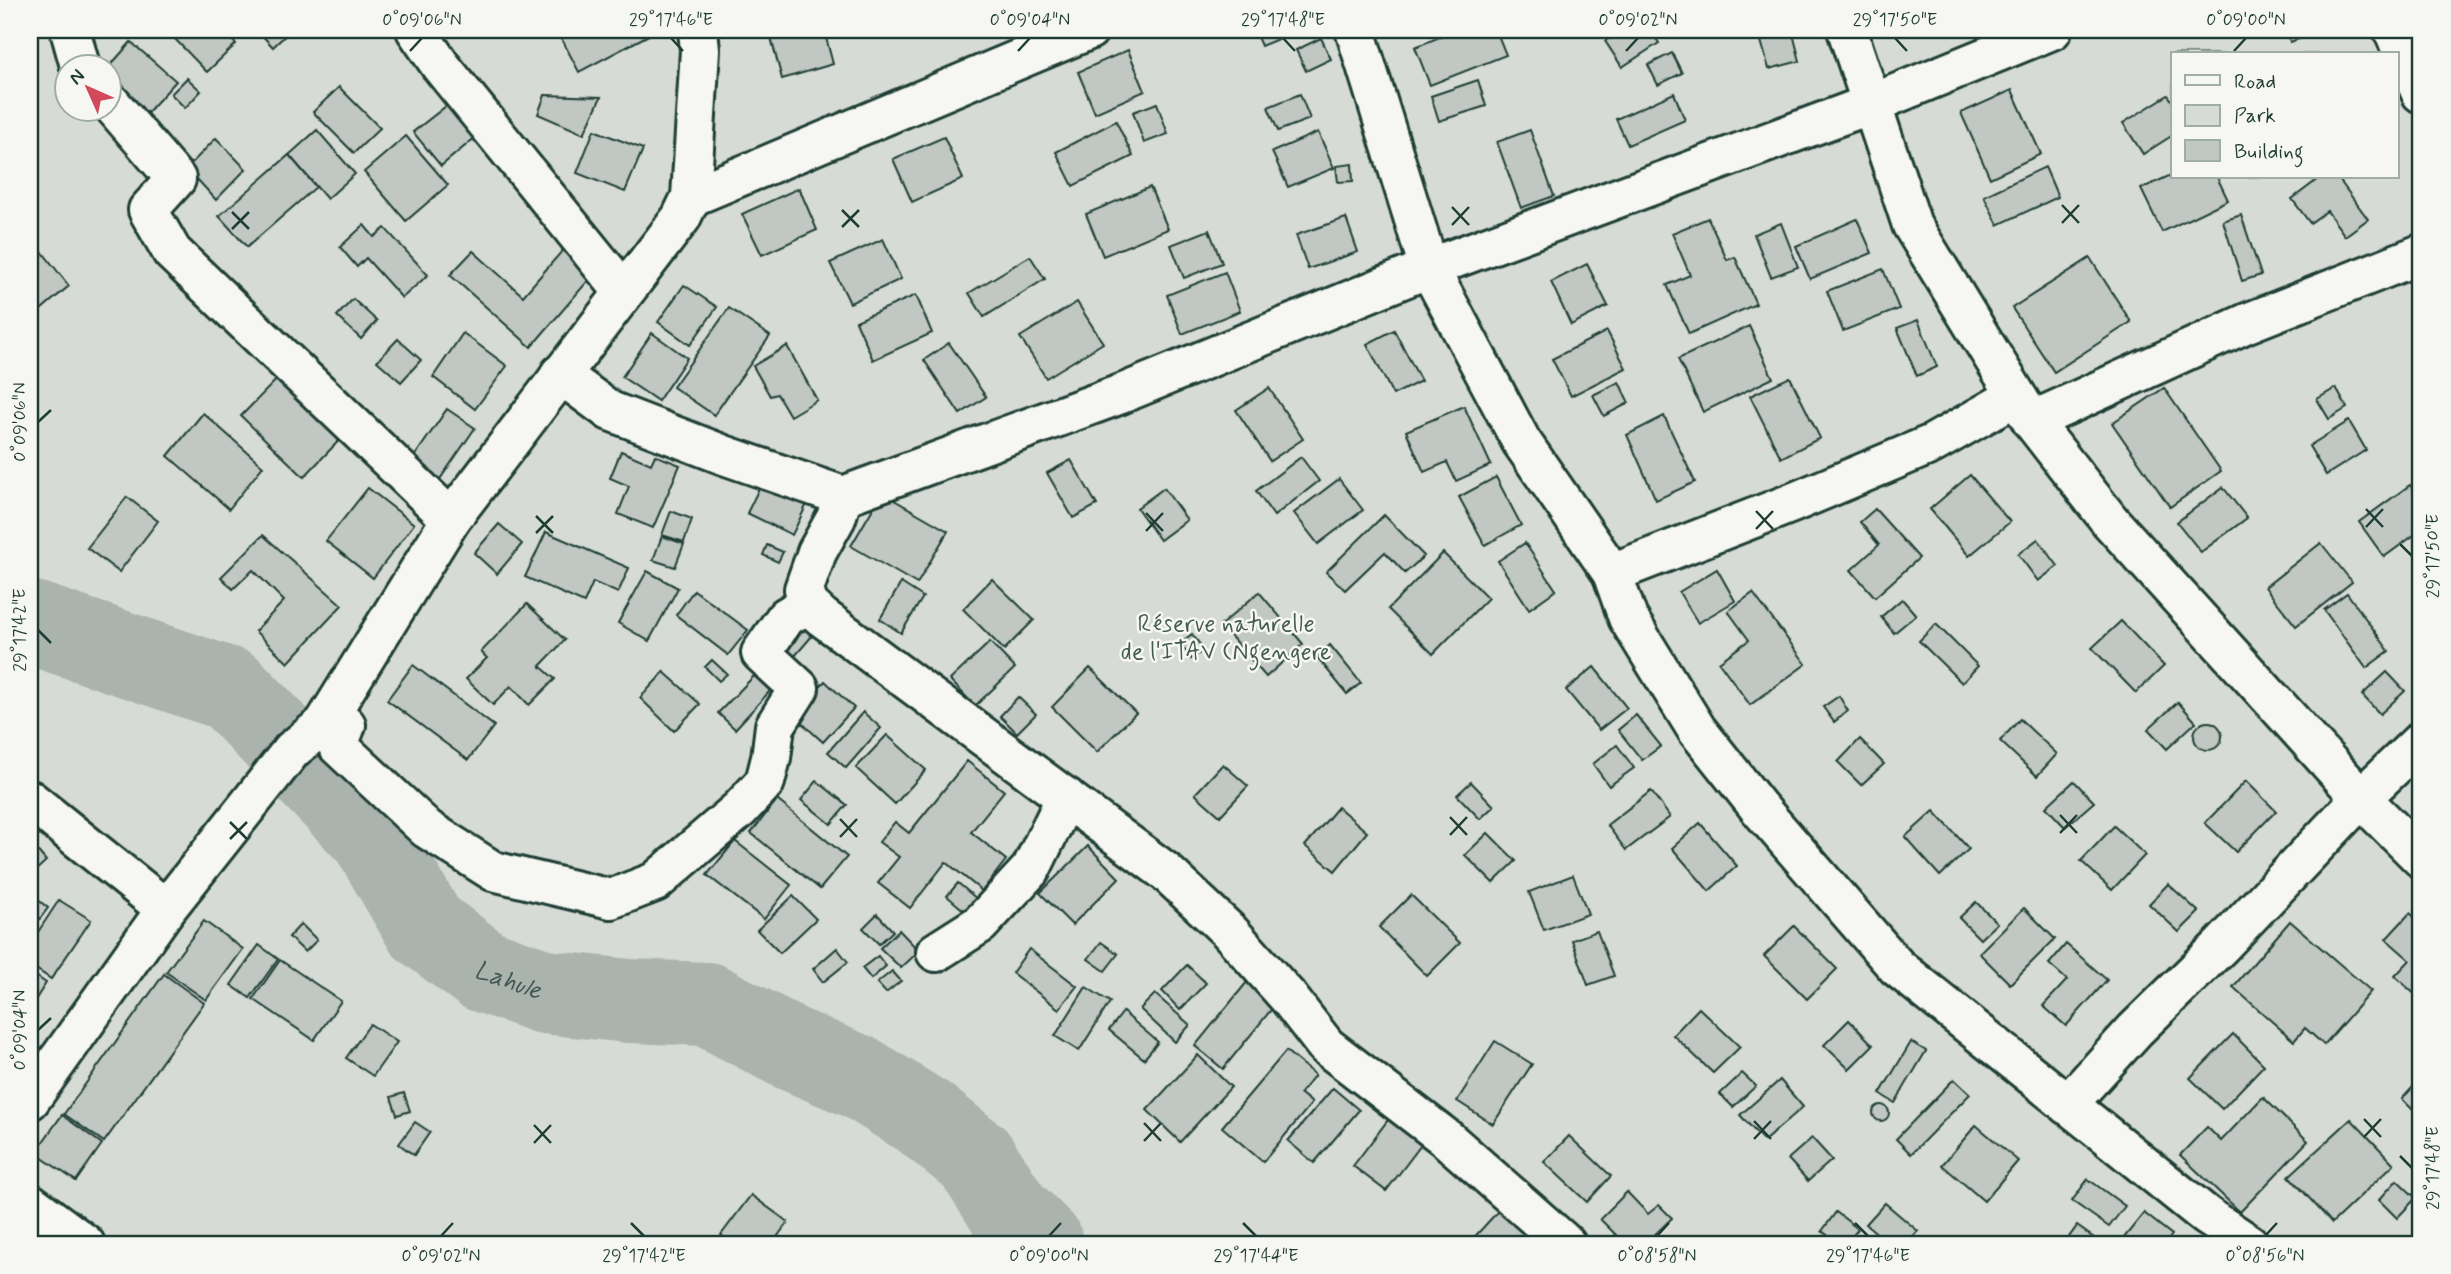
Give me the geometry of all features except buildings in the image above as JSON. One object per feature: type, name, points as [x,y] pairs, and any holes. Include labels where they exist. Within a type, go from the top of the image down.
[{"type":"street","points":[[70,30],[76,52]]},
{"type":"street","points":[[416,30],[440,65],[624,291]]},
{"type":"street","points":[[30,1100],[166,909],[292,750],[328,718],[452,519],[681,218],[691,197],[700,50],[698,30]]},
{"type":"street","points":[[691,197],[1089,30]]},
{"type":"street","points":[[1355,30],[1429,268],[1521,441],[1612,573],[1628,618],[1697,730],[1816,875],[1897,967],[2207,1216],[2249,1244]]},
{"type":"street","points":[[1847,30],[1912,225],[2024,408],[2110,521],[2361,798],[2421,858]]},
{"type":"street","points":[[560,374],[610,411],[724,455],[843,496],[1121,394],[1429,268],[1871,104],[2052,30]]},
{"type":"street","points":[[2393,30],[2421,93]]},
{"type":"street","points":[[122,116],[176,179],[148,210],[172,252],[452,519]]},
{"type":"street","points":[[1612,573],[1792,503],[1932,444],[2421,254]]},
{"type":"street","points":[[843,496],[836,517],[817,552],[804,589],[808,604],[822,618],[1166,872],[1230,932],[1326,1046],[1447,1139],[1566,1244]]},
{"type":"street","points":[[328,718],[346,725],[338,746],[427,829],[493,871],[611,899],[655,882],[740,809],[765,782],[775,726],[799,688],[761,653],[786,617],[808,604]]},
{"type":"street","points":[[2067,1105],[2135,1030],[2221,945],[2361,798],[2421,741]]},
{"type":"street","points":[[936,952],[980,924],[1031,869],[1066,797]]},
{"type":"street","points":[[30,800],[166,909]]},
{"type":"street","points":[[30,1203],[85,1244]]},
{"type":"green space","name":"Réserve naturelle de l'ITAV (Ngengere","points":[[30,30],[2421,30],[2421,1244],[30,1244]]},
{"type":"waterway","name":"Lahule","points":[[30,622],[231,690],[372,836],[425,927],[482,970],[545,992],[629,1001],[707,1004],[790,1048],[861,1078],[925,1118],[975,1158],[1010,1212],[1042,1244]]}]
